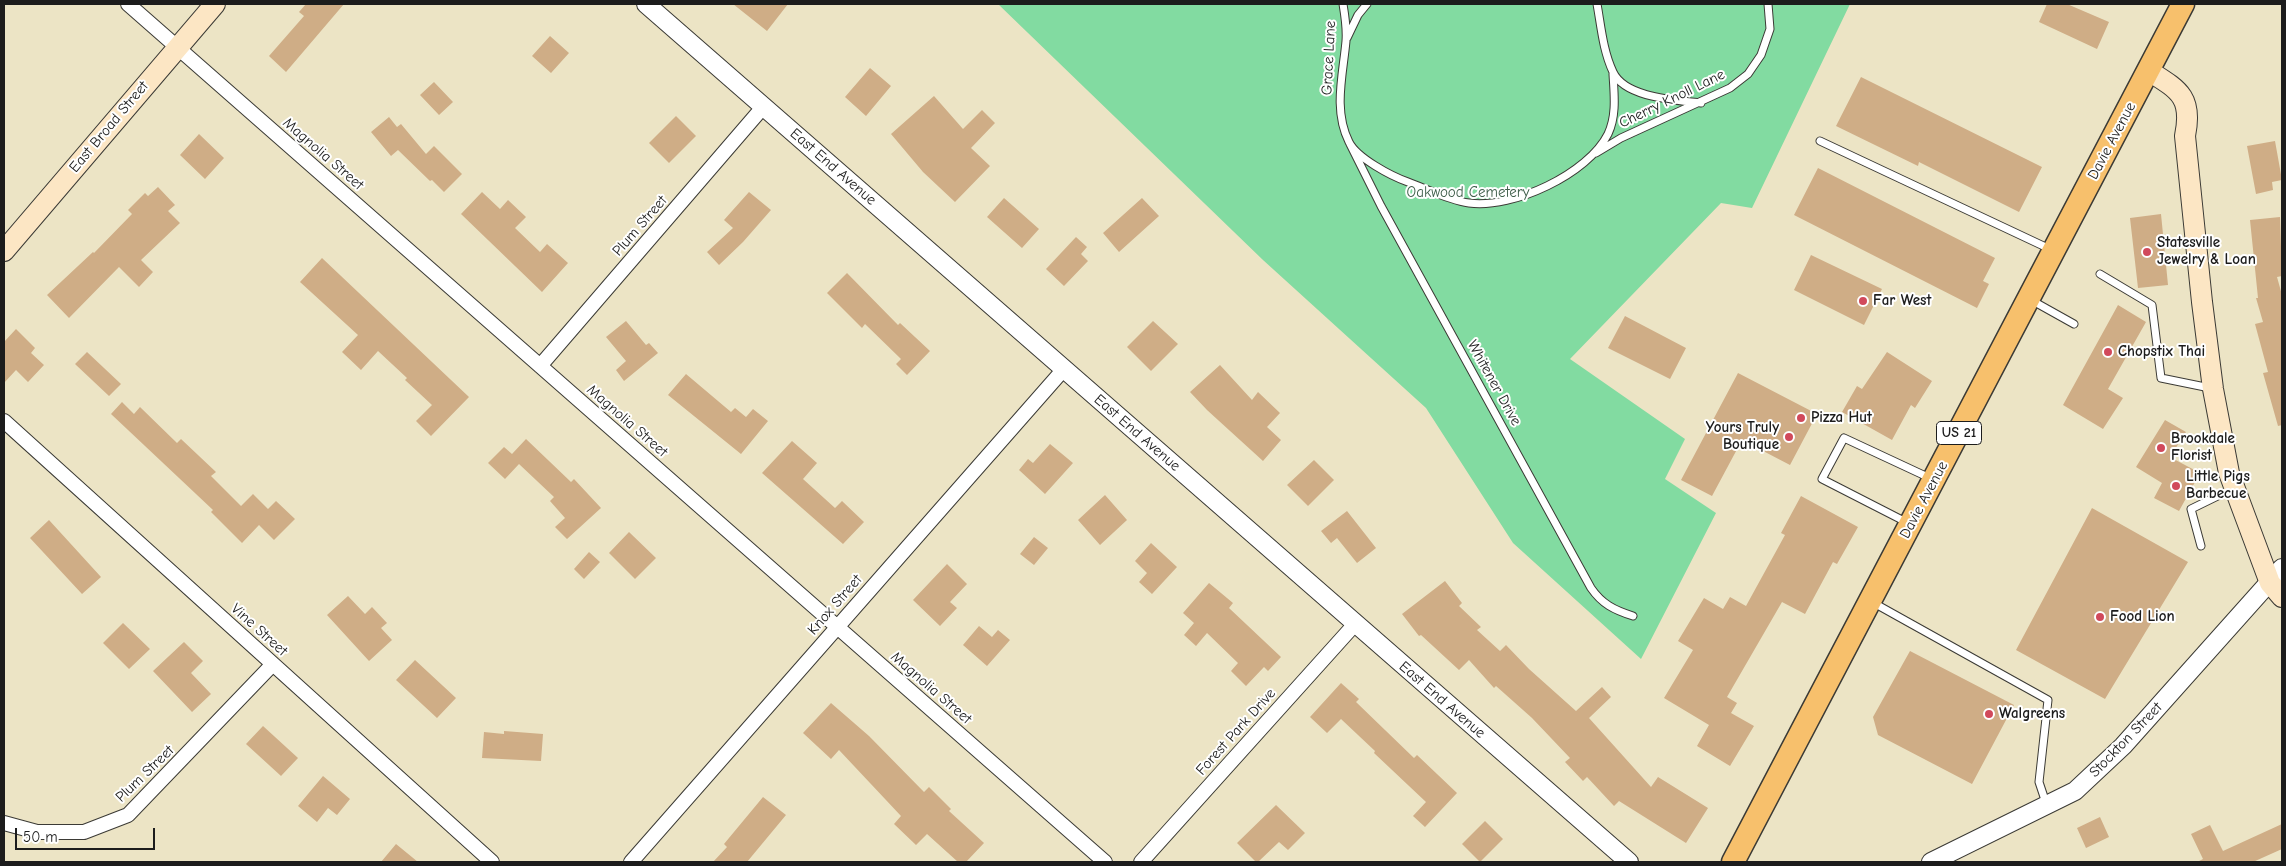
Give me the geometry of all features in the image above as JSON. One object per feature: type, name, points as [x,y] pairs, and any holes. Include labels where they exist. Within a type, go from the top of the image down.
[{"type":"main road","name":"East Broad Street","points":[[4,251],[176,47],[215,4]]},
{"type":"main road","name":"Davie Avenue","points":[[1733,862],[2030,299],[2183,4]]},
{"type":"main road","points":[[2149,71],[2177,89],[2184,99],[2188,110],[2186,143],[2202,302],[2213,388],[2229,473],[2234,488],[2278,583]]},
{"type":"street","name":"Magnolia Street","points":[[128,4],[1105,862]]},
{"type":"street","name":"East End Avenue","points":[[646,4],[1629,862]]},
{"type":"street","name":"Plum Street","points":[[540,366],[764,106]]},
{"type":"street","name":"Knox Street","points":[[631,862],[1064,369]]},
{"type":"street","name":"Vine Street","points":[[4,421],[492,862]]},
{"type":"street","name":"Stockton Street","points":[[1931,862],[2075,791],[2123,746],[2278,583]]},
{"type":"street","name":"Forest Park Drive","points":[[1141,862],[1355,624]]},
{"type":"street","name":"Plum Street","points":[[4,823],[37,832],[84,832],[128,815],[273,664]]},
{"type":"lane","name":"Grace Lane","points":[[1343,4],[1346,40],[1340,81],[1340,108],[1350,144]]},
{"type":"lane","points":[[1346,40],[1358,15],[1367,4]]},
{"type":"lane","points":[[1350,144],[1371,163],[1396,178],[1468,203],[1498,203],[1529,194],[1556,181],[1594,154],[1608,133],[1614,114],[1613,74],[1606,51],[1597,4]]},
{"type":"lane","name":"Cherry Knoll Lane","points":[[1594,154],[1621,138],[1701,103],[1730,88],[1748,74],[1760,55],[1770,30],[1768,4]]},
{"type":"lane","points":[[1613,74],[1631,88],[1648,96],[1701,103]]},
{"type":"lane","points":[[1820,141],[2054,252]]},
{"type":"lane","name":"Whitener Drive","points":[[1350,144],[1381,206],[1590,588],[1600,601],[1613,610],[1632,616]]},
{"type":"lane","points":[[2100,274],[2152,305],[2161,378],[2213,388]]},
{"type":"lane","points":[[2030,299],[2074,324]]},
{"type":"lane","points":[[1911,525],[1822,479],[1844,438],[1934,480]]},
{"type":"lane","points":[[2201,546],[2191,509],[2234,488]]},
{"type":"lane","points":[[1870,602],[2048,700],[2039,782],[2047,806]]},
{"type":"green space","name":"Oakwood Cemetery","points":[[998,4],[1850,4],[1752,208],[1721,203],[1570,359],[1685,439],[1665,479],[1716,513],[1641,659],[1513,543],[1426,408],[1263,260]]},
{"type":"building","points":[[306,4],[344,4],[286,72],[269,56],[304,16],[299,12]]},
{"type":"building","points":[[733,4],[788,4],[767,31]]},
{"type":"building","points":[[2047,4],[2067,4],[2109,22],[2097,49],[2039,22]]},
{"type":"building","points":[[550,36],[569,53],[551,73],[532,56]]},
{"type":"building","points":[[870,68],[891,86],[866,116],[845,97]]},
{"type":"building","points":[[1861,77],[2042,167],[2019,212],[1919,162],[1918,166],[1836,126]]},
{"type":"building","points":[[434,82],[453,102],[439,115],[420,95]]},
{"type":"building","points":[[934,96],[963,129],[982,110],[995,123],[971,148],[990,166],[955,202],[923,172],[891,134]]},
{"type":"building","points":[[676,116],[696,136],[669,163],[649,143]]},
{"type":"building","points":[[389,117],[397,127],[401,124],[426,154],[434,146],[462,174],[444,192],[398,150],[391,156],[371,132]]},
{"type":"building","points":[[199,134],[224,158],[205,179],[180,155]]},
{"type":"building","points":[[2275,141],[2282,180],[2272,182],[2273,190],[2256,194],[2247,146]]},
{"type":"building","points":[[1818,168],[1995,258],[1983,281],[1989,284],[1977,308],[1794,215]]},
{"type":"building","points":[[158,187],[175,205],[168,211],[180,223],[141,260],[153,272],[139,287],[119,267],[69,318],[47,295],[94,253],[132,214],[128,210],[145,193],[148,196]]},
{"type":"building","points":[[482,192],[500,209],[508,200],[526,217],[515,228],[540,252],[547,244],[568,263],[542,292],[461,214]]},
{"type":"building","points":[[749,192],[771,210],[743,242],[719,265],[707,252],[733,228],[724,220]]},
{"type":"building","points":[[1004,198],[1039,229],[1022,248],[987,217]]},
{"type":"building","points":[[1142,198],[1159,216],[1119,252],[1103,233]]},
{"type":"building","points":[[2161,214],[2168,285],[2138,288],[2130,218]]},
{"type":"building","points":[[2280,217],[2282,276],[2277,277],[2282,295],[2282,425],[2278,426],[2263,373],[2268,372],[2255,324],[2263,322],[2256,298],[2258,298],[2250,220]]},
{"type":"building","points":[[1076,237],[1087,247],[1081,254],[1088,261],[1064,286],[1046,269]]},
{"type":"building","points":[[1811,255],[1882,289],[1864,325],[1794,290]]},
{"type":"building","points":[[322,258],[469,397],[431,436],[416,421],[432,405],[405,380],[407,378],[378,351],[361,370],[342,352],[358,335],[300,282]]},
{"type":"building","points":[[847,273],[898,325],[900,323],[930,351],[907,375],[896,364],[901,359],[865,324],[862,328],[827,293]]},
{"type":"building","points":[[2118,305],[2146,322],[2108,389],[2123,398],[2103,429],[2063,405]]},
{"type":"building","points":[[1625,316],[1686,348],[1670,379],[1608,348]]},
{"type":"building","points":[[626,321],[646,345],[649,343],[658,353],[624,381],[616,370],[626,361],[606,337]]},
{"type":"building","points":[[1153,321],[1178,344],[1151,371],[1127,347]]},
{"type":"building","points":[[16,329],[35,348],[31,353],[44,365],[28,382],[16,370],[4,383],[4,342]]},
{"type":"building","points":[[87,352],[121,384],[109,396],[75,364]]},
{"type":"building","points":[[1887,352],[1932,381],[1915,408],[1911,405],[1892,440],[1842,412],[1857,386],[1862,389]]},
{"type":"building","points":[[1220,365],[1252,400],[1258,392],[1280,413],[1267,427],[1281,440],[1263,461],[1190,392]]},
{"type":"building","points":[[1738,373],[1817,414],[1790,465],[1742,440],[1712,496],[1681,480]]},
{"type":"building","points":[[686,374],[731,412],[735,408],[746,417],[753,409],[768,421],[741,454],[668,395]]},
{"type":"building","points":[[122,402],[134,414],[140,407],[177,443],[181,439],[216,472],[211,476],[241,506],[253,494],[268,509],[276,501],[295,519],[274,540],[259,525],[242,543],[211,512],[213,510],[111,414]]},
{"type":"building","points":[[2165,420],[2186,432],[2170,457],[2200,473],[2179,511],[2154,498],[2162,483],[2136,467]]},
{"type":"building","points":[[526,439],[571,482],[574,479],[601,508],[567,539],[555,527],[565,518],[550,501],[554,497],[519,464],[505,479],[488,463],[504,447],[512,454]]},
{"type":"building","points":[[792,441],[817,463],[803,479],[835,508],[842,501],[864,522],[843,544],[762,473]]},
{"type":"building","points":[[1050,444],[1073,463],[1045,494],[1019,470],[1028,459],[1033,463]]},
{"type":"building","points":[[1314,460],[1334,480],[1308,506],[1287,485]]},
{"type":"building","points":[[1105,495],[1127,520],[1100,545],[1078,520]]},
{"type":"building","points":[[1801,496],[1858,527],[1837,564],[1833,562],[1805,614],[1782,602],[1727,697],[1737,703],[1731,713],[1754,726],[1730,766],[1697,746],[1709,725],[1664,698],[1693,650],[1678,641],[1704,598],[1723,609],[1730,597],[1746,606],[1785,535],[1781,533]]},
{"type":"building","points":[[2092,508],[2188,562],[2105,699],[2016,650]]},
{"type":"building","points":[[1347,511],[1376,548],[1357,563],[1337,538],[1331,543],[1321,531]]},
{"type":"building","points":[[49,520],[101,577],[82,594],[30,538]]},
{"type":"building","points":[[629,532],[656,558],[635,579],[609,553]]},
{"type":"building","points":[[1034,537],[1048,548],[1034,565],[1020,554]]},
{"type":"building","points":[[1151,543],[1177,567],[1152,594],[1139,582],[1147,573],[1135,561]]},
{"type":"building","points":[[589,552],[600,562],[584,579],[574,569]]},
{"type":"building","points":[[947,564],[967,584],[950,602],[957,608],[940,626],[913,600]]},
{"type":"building","points":[[1445,581],[1462,603],[1459,606],[1481,627],[1477,630],[1500,651],[1506,645],[1529,669],[1576,711],[1602,687],[1611,697],[1589,718],[1651,787],[1658,777],[1708,808],[1686,843],[1619,801],[1614,806],[1587,777],[1583,781],[1565,762],[1570,758],[1532,718],[1496,686],[1494,688],[1469,660],[1459,670],[1421,635],[1419,636],[1402,614]]},
{"type":"building","points":[[1209,583],[1233,603],[1229,608],[1281,657],[1268,671],[1264,667],[1246,686],[1231,671],[1238,663],[1207,633],[1196,646],[1184,635],[1194,623],[1183,613]]},
{"type":"building","points":[[348,596],[365,614],[372,607],[387,623],[381,628],[392,640],[369,661],[327,615]]},
{"type":"building","points":[[123,623],[150,649],[129,669],[103,643]]},
{"type":"building","points":[[979,626],[992,637],[998,630],[1010,640],[987,666],[963,645]]},
{"type":"building","points":[[184,642],[203,661],[191,673],[211,694],[192,712],[153,671]]},
{"type":"building","points":[[1910,651],[2014,705],[1972,784],[1878,735],[1873,717]]},
{"type":"building","points":[[415,660],[456,698],[437,718],[396,680]]},
{"type":"building","points":[[1341,683],[1359,699],[1356,702],[1414,758],[1417,755],[1457,793],[1425,827],[1413,816],[1426,802],[1374,753],[1375,751],[1341,719],[1327,733],[1310,717]]},
{"type":"building","points":[[831,703],[869,736],[924,792],[929,787],[951,809],[949,811],[984,843],[966,862],[958,862],[927,834],[916,845],[894,824],[901,816],[839,750],[831,759],[803,733]]},
{"type":"building","points":[[263,726],[298,758],[281,776],[246,744]]},
{"type":"building","points":[[504,731],[543,734],[541,761],[482,758],[484,732],[504,734]]},
{"type":"building","points":[[323,776],[350,799],[337,815],[328,808],[317,822],[298,806]]},
{"type":"building","points":[[763,797],[786,815],[747,862],[713,862],[727,847],[724,844]]},
{"type":"building","points":[[1276,805],[1305,833],[1288,850],[1279,842],[1256,862],[1237,843]]},
{"type":"building","points":[[2100,817],[2109,837],[2086,848],[2077,828]]},
{"type":"building","points":[[1485,821],[1503,839],[1480,862],[1462,844]]},
{"type":"building","points":[[2282,824],[2282,849],[2253,862],[2197,862],[2203,859],[2191,834],[2210,825],[2223,851]]},
{"type":"building","points":[[396,844],[418,862],[381,862]]},
{"type":"place","name":"Statesville Jewelry & Loan","points":[[2147,252]]},
{"type":"place","name":"Far West","points":[[1863,301]]},
{"type":"place","name":"Chopstix Thai","points":[[2108,352]]},
{"type":"place","name":"Pizza Hut","points":[[1801,418]]},
{"type":"place","name":"Yours Truly Boutique","points":[[1789,437]]},
{"type":"place","name":"Brookdale Florist","points":[[2161,448]]},
{"type":"place","name":"Little Pigs Barbecue","points":[[2176,486]]},
{"type":"place","name":"Food Lion","points":[[2100,617]]},
{"type":"place","name":"Walgreens","points":[[1989,714]]}]
